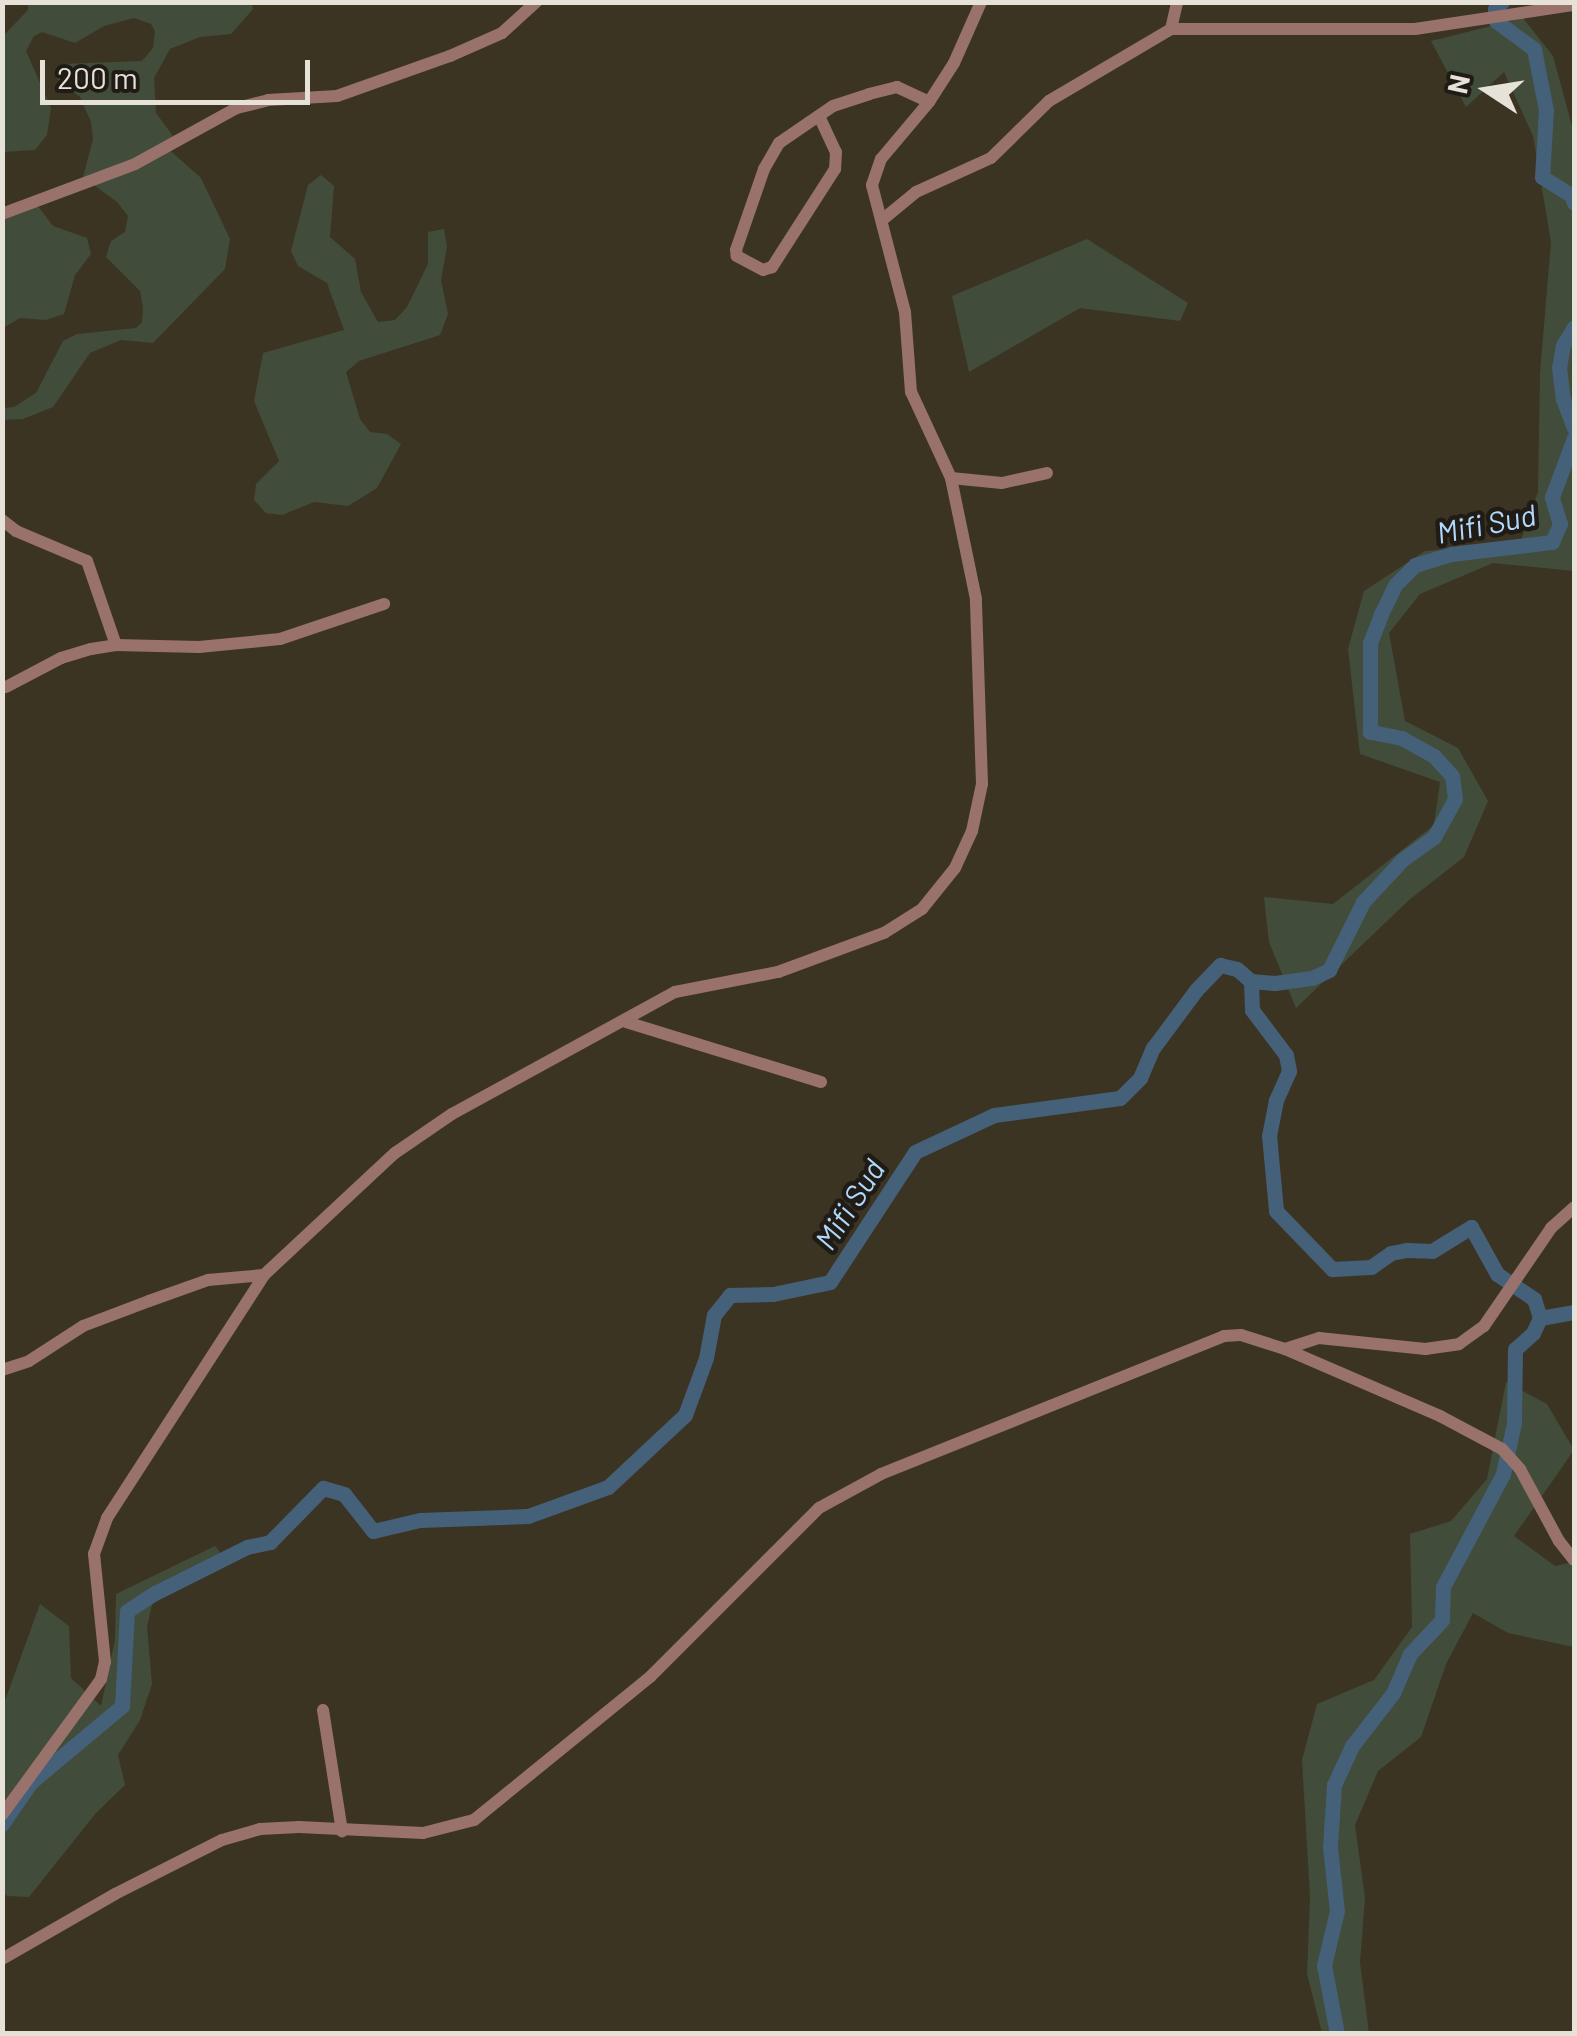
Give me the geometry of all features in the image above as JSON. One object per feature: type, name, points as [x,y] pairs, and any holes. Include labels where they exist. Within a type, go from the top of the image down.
[{"type":"street","points":[[2,214],[134,164],[238,108],[268,100],[337,96],[450,56],[502,32],[536,2]]},
{"type":"street","points":[[2,1815],[101,1679],[105,1662],[94,1554],[106,1518],[264,1275],[421,1133],[675,992],[778,972],[884,933],[922,909],[952,874],[968,844],[982,790],[976,599],[950,478],[911,392],[905,312],[872,194],[876,166],[929,102],[981,2]]},
{"type":"street","points":[[1171,29],[1177,2]]},
{"type":"street","points":[[882,220],[916,192],[991,158],[1049,101],[1171,29],[1377,31],[1574,6]]},
{"type":"street","points":[[820,116],[836,152],[834,169],[772,267],[764,270],[737,256],[736,250],[756,190],[779,143],[833,106],[897,87],[929,102]]},
{"type":"street","points":[[950,478],[1002,484],[1047,473]]},
{"type":"street","points":[[2,520],[16,531],[88,561],[116,644]]},
{"type":"street","points":[[6,687],[61,658],[116,644],[200,647],[280,639],[384,604]]},
{"type":"street","points":[[626,1022],[821,1082]]},
{"type":"street","points":[[1285,1348],[1319,1338],[1448,1348],[1484,1326],[1550,1228],[1574,1207]]},
{"type":"street","points":[[2,1370],[28,1361],[83,1326],[150,1301],[208,1280],[264,1275]]},
{"type":"street","points":[[2,1972],[8,1956],[116,1894],[222,1840],[279,1828],[423,1833],[474,1820],[650,1677],[819,1508],[880,1474],[1224,1336],[1241,1336],[1285,1348],[1440,1416],[1502,1449],[1574,1560]]},
{"type":"street","points":[[322,1710],[342,1832]]},
{"type":"green space","points":[[28,3],[252,3],[253,9],[231,34],[200,37],[170,49],[154,78],[156,113],[176,140],[166,147],[201,178],[230,239],[225,269],[153,343],[121,340],[90,353],[53,407],[23,419],[3,420],[3,408],[14,407],[36,393],[63,341],[77,334],[136,328],[142,322],[143,308],[140,291],[106,257],[111,241],[125,232],[128,216],[117,202],[83,177],[93,139],[91,122],[80,97],[56,78],[64,64],[142,61],[153,48],[155,31],[151,24],[134,18],[104,26],[75,43],[42,32],[34,36],[26,51],[51,108],[47,135],[35,150],[3,152],[3,36],[28,10]]},
{"type":"green space","points":[[1523,18],[1553,56],[1574,133],[1574,571],[1493,563],[1420,594],[1389,633],[1405,721],[1458,748],[1488,801],[1464,857],[1409,900],[1296,1008],[1269,942],[1264,897],[1333,904],[1434,825],[1440,782],[1360,754],[1348,649],[1364,591],[1425,551],[1520,543],[1538,492],[1540,373],[1551,242],[1533,136],[1504,72],[1466,107],[1431,41]]},
{"type":"green space","points":[[321,175],[334,186],[330,237],[355,259],[361,292],[378,322],[395,320],[407,307],[428,264],[428,232],[444,229],[447,247],[441,280],[448,314],[440,335],[359,361],[346,372],[360,419],[370,432],[387,434],[401,444],[377,488],[348,506],[314,502],[282,515],[266,513],[254,500],[256,484],[279,461],[254,401],[263,353],[344,330],[327,283],[298,266],[291,251],[308,185]]},
{"type":"green space","points":[[38,206],[53,226],[87,238],[91,254],[75,275],[64,314],[46,320],[20,318],[3,328],[2,207]]},
{"type":"green space","points":[[1087,239],[1188,303],[1180,321],[1080,308],[969,372],[952,296]]},
{"type":"green space","points":[[1506,1382],[1547,1404],[1574,1450],[1514,1536],[1555,1566],[1574,1562],[1574,1647],[1508,1633],[1473,1613],[1446,1664],[1421,1737],[1378,1771],[1355,1825],[1365,1898],[1360,1962],[1369,2033],[1322,2033],[1307,1974],[1310,1897],[1302,1760],[1317,1704],[1374,1680],[1412,1627],[1410,1534],[1451,1521],[1487,1479]]},
{"type":"green space","points":[[215,1546],[229,1563],[153,1600],[147,1627],[152,1684],[140,1720],[118,1755],[125,1785],[96,1813],[29,1897],[7,1896],[3,1892],[3,1706],[40,1604],[69,1626],[71,1678],[101,1706],[115,1640],[116,1594]]},
{"type":"waterway","name":"Mifi Sud","points":[[1502,2],[1495,9],[1496,21],[1534,49],[1546,110],[1542,177],[1572,196],[1574,203]]},
{"type":"waterway","name":"Mifi Sud","points":[[1574,327],[1563,345],[1559,367],[1563,399],[1574,428]]},
{"type":"waterway","name":"Mifi Sud","points":[[2,1824],[31,1782],[122,1706],[127,1611],[247,1547],[270,1542],[323,1488],[344,1494],[373,1531],[420,1520],[528,1516],[608,1487],[685,1415],[706,1358],[714,1315],[730,1295],[773,1294],[830,1282],[915,1152],[994,1115],[1120,1098],[1140,1078],[1153,1048],[1196,990],[1220,965],[1237,969],[1251,981],[1275,983],[1312,978],[1329,970],[1363,902],[1402,860],[1434,837],[1455,799],[1452,776],[1434,756],[1402,738],[1370,732],[1370,643],[1381,614],[1395,585],[1415,565],[1451,554],[1552,542],[1560,524],[1552,497],[1574,438]]},
{"type":"waterway","points":[[1251,981],[1252,1010],[1286,1055],[1289,1071],[1276,1100],[1269,1135],[1276,1211],[1332,1269],[1371,1267],[1391,1253],[1407,1250],[1432,1251],[1471,1227],[1497,1274],[1534,1299],[1540,1318],[1533,1333],[1515,1349],[1514,1423],[1503,1474],[1443,1587],[1442,1620],[1410,1654],[1393,1693],[1352,1746],[1334,1785],[1330,1847],[1337,1911],[1324,1965],[1337,2034]]},
{"type":"waterway","points":[[1540,1318],[1574,1312]]}]
